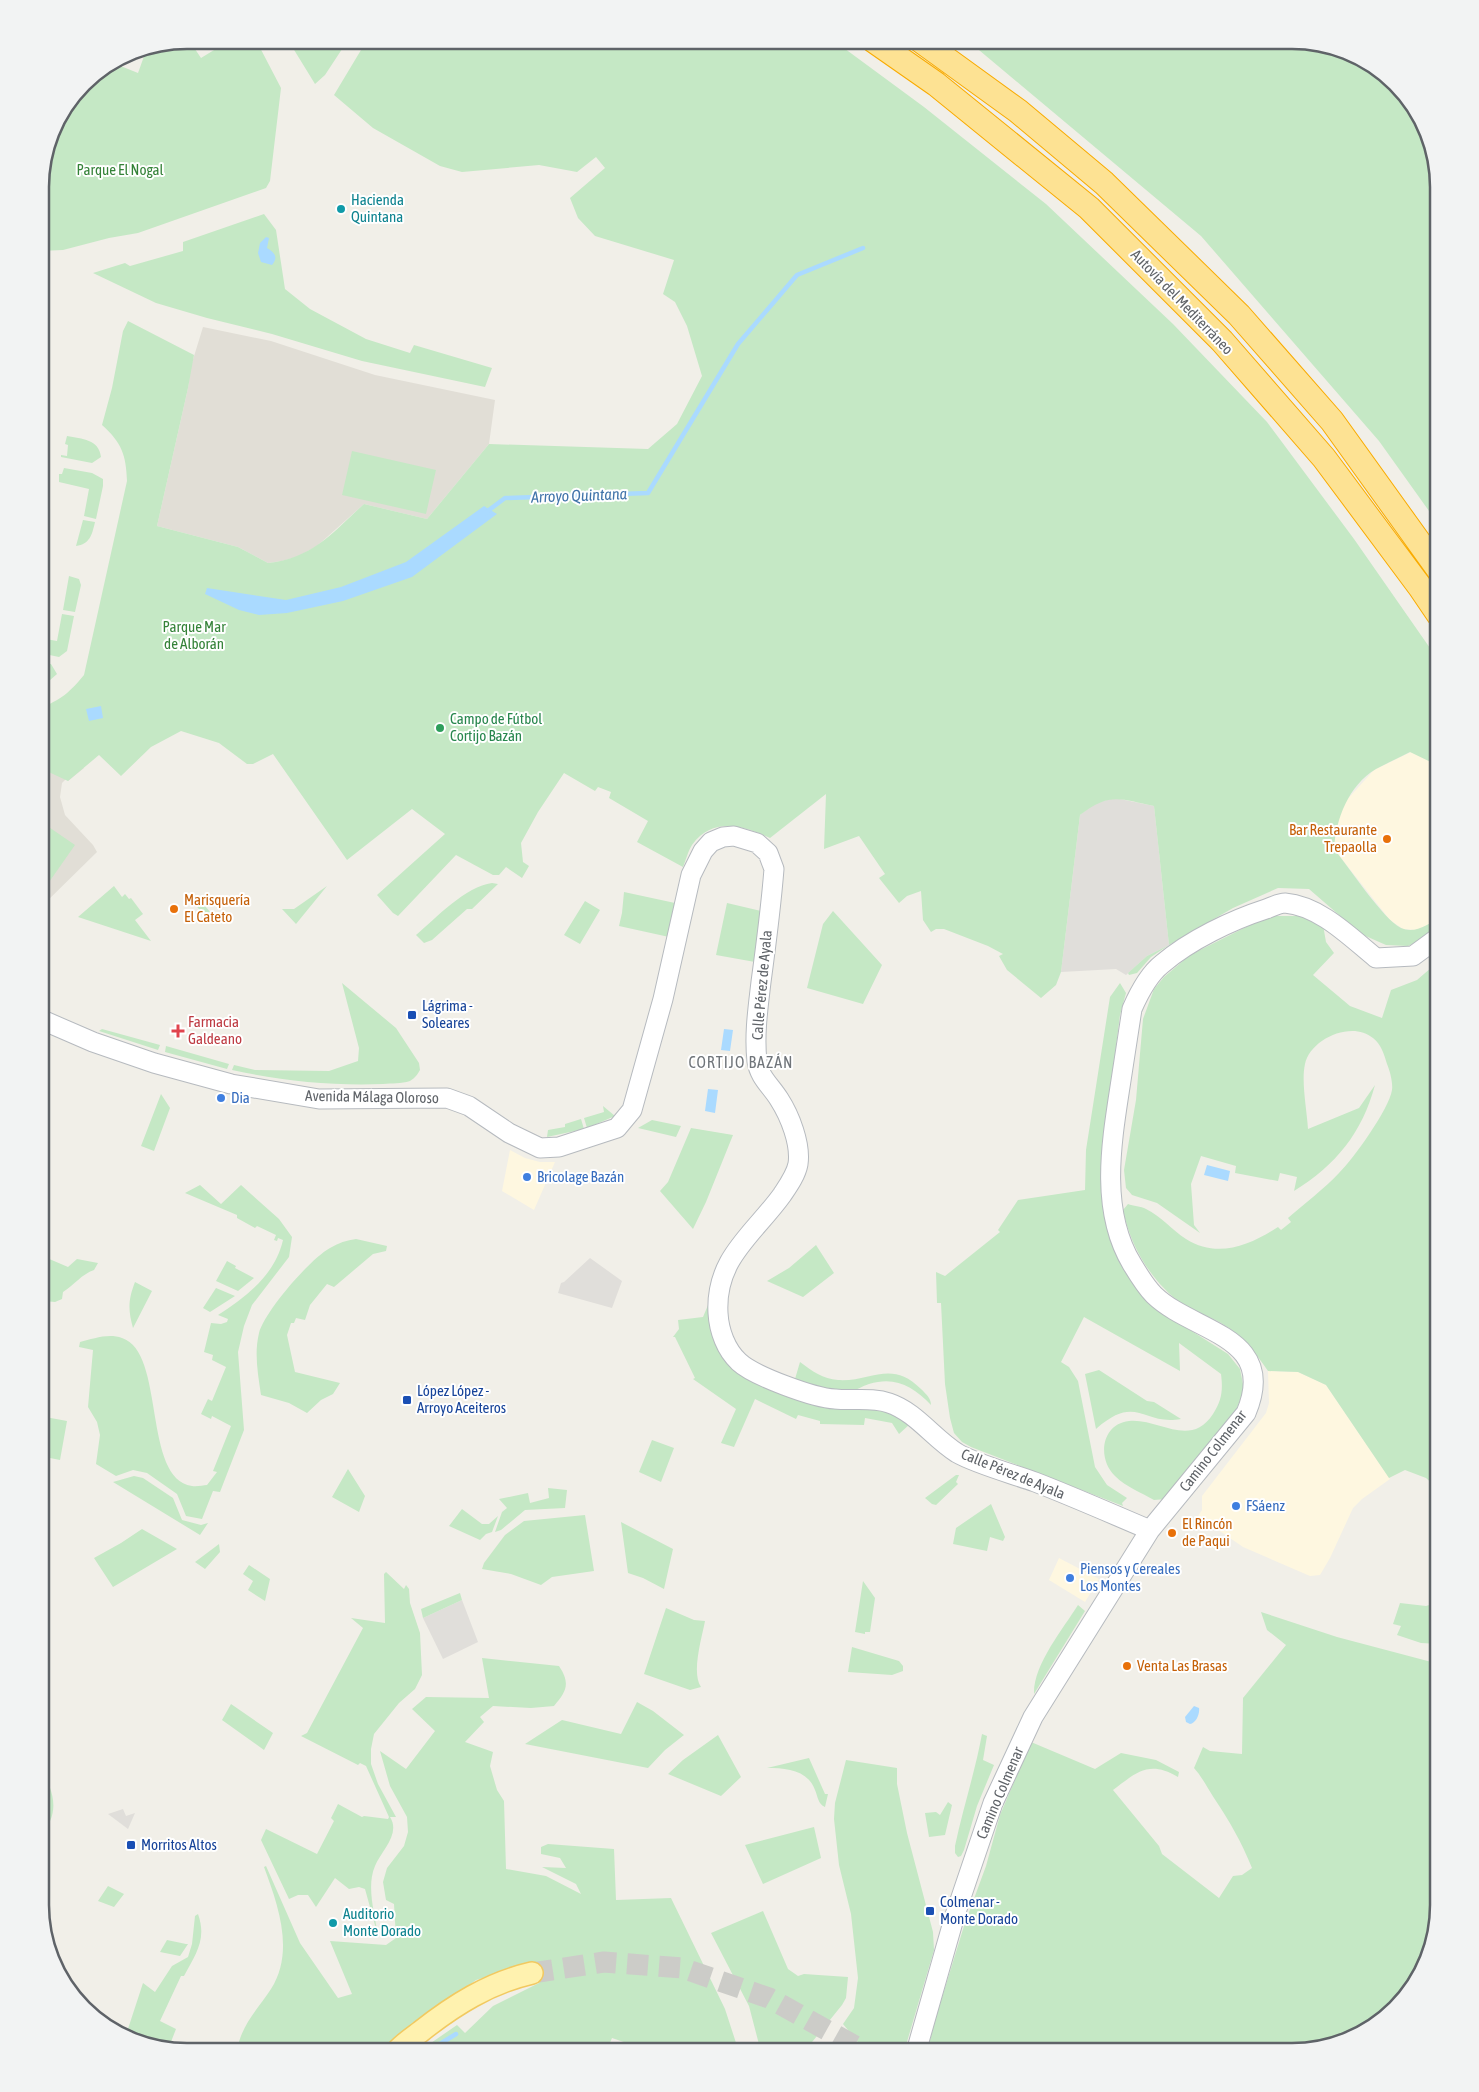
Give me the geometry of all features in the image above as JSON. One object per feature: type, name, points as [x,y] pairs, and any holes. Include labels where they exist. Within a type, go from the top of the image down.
[{"type":"highway","name":"Autovía del Mediterráneo","points":[[886,49],[936,84],[1089,208],[1222,341],[1324,458],[1430,602]]},
{"type":"highway","name":"Autovía del Mediterráneo","points":[[932,49],[1018,111],[1104,182],[1239,315],[1332,421],[1430,557]]},
{"type":"main road","points":[[407,2043],[438,2017],[468,1998],[507,1979],[532,1973],[443,2026],[423,2043]]},
{"type":"street","name":"Calle Pérez de Ayala","points":[[632,1110],[663,999],[691,875],[703,851],[711,842],[723,837],[734,836],[757,843],[768,853],[774,869],[758,1012],[757,1062],[759,1072],[779,1099],[789,1117],[798,1150],[798,1166],[773,1208],[746,1236],[728,1262],[721,1288],[718,1312],[720,1329],[726,1346],[738,1362],[751,1370],[812,1394],[832,1400],[868,1400],[889,1403],[909,1414],[957,1453],[1038,1483],[1150,1530]]},
{"type":"street","name":"Camino Colmenar","points":[[919,2043],[955,1915],[993,1804],[1033,1717],[1150,1530],[1246,1413],[1253,1396],[1253,1377],[1248,1360],[1237,1346],[1217,1331],[1183,1315],[1154,1295],[1132,1264],[1118,1235],[1111,1192],[1111,1146],[1132,1008],[1141,990],[1160,965],[1185,947],[1243,916],[1284,903],[1309,910],[1330,922],[1376,958],[1413,956],[1430,944]]},
{"type":"street","name":"Avenida Málaga Oloroso","points":[[49,1023],[119,1051],[231,1084],[319,1099],[447,1098],[469,1106],[509,1133],[540,1148],[559,1147],[617,1128],[632,1110]]},
{"type":"shaded area","points":[[203,327],[271,341],[375,375],[495,400],[489,444],[427,519],[364,504],[317,546],[299,556],[282,561],[268,563],[238,547],[157,526],[188,388],[191,366]]},
{"type":"shaded area","points":[[1411,752],[1430,762],[1430,924],[1416,930],[1403,929],[1390,920],[1334,849],[1335,829],[1345,802],[1374,770]]},
{"type":"shaded area","points":[[49,756],[84,768],[68,781],[66,779],[62,783],[60,797],[65,815],[93,845],[97,852],[49,899]]},
{"type":"shaded area","points":[[1115,798],[1154,806],[1169,945],[1147,956],[1126,975],[1116,969],[1061,972],[1080,815],[1095,803]]},
{"type":"shaded area","name":"Bricolage Bazán","points":[[510,1150],[525,1158],[540,1162],[555,1162],[534,1210],[502,1191]]},
{"type":"shaded area","points":[[590,1258],[622,1281],[612,1308],[558,1293],[561,1283]]},
{"type":"shaded area","points":[[1268,1371],[1298,1372],[1326,1385],[1390,1479],[1362,1499],[1353,1508],[1320,1575],[1310,1576],[1243,1547],[1198,1516],[1202,1510],[1202,1496],[1266,1413],[1269,1403]]},
{"type":"shaded area","name":"Piensos y Cereales Los Montes","points":[[1059,1558],[1099,1579],[1085,1602],[1049,1580]]},
{"type":"shaded area","points":[[462,1600],[478,1642],[443,1659],[423,1618]]},
{"type":"shaded area","points":[[123,1809],[126,1816],[135,1813],[128,1829],[108,1814]]},
{"type":"green space","name":"Parque El Nogal","points":[[195,49],[201,58],[216,49],[261,49],[281,88],[270,181],[266,188],[138,233],[109,238],[63,250],[49,251],[50,169],[53,151],[63,126],[72,110],[89,89],[110,72],[120,66],[138,73],[144,55],[160,51]]},
{"type":"green space","points":[[294,49],[342,49],[325,75],[315,84]]},
{"type":"green space","name":"Parque Mar de Alborán","points":[[362,49],[845,49],[924,107],[1046,204],[1173,324],[1267,422],[1354,539],[1430,648],[1430,762],[1410,752],[1366,776],[1358,784],[1345,804],[1337,826],[1334,849],[1376,904],[1394,923],[1406,930],[1416,929],[1430,923],[1430,934],[1408,946],[1386,945],[1361,934],[1309,889],[1278,888],[1233,908],[1169,945],[1154,806],[1124,800],[1108,800],[1099,803],[1080,815],[1061,972],[1056,985],[1041,998],[1007,970],[999,956],[1003,954],[988,946],[944,929],[936,929],[931,932],[923,920],[921,891],[907,896],[899,903],[879,878],[885,874],[859,836],[824,849],[826,794],[770,838],[739,827],[719,827],[709,830],[692,845],[683,867],[637,842],[648,821],[609,798],[611,792],[598,787],[595,791],[564,773],[538,812],[521,843],[523,862],[529,866],[522,878],[506,867],[499,875],[493,875],[456,855],[398,916],[377,895],[445,834],[412,809],[347,860],[273,754],[253,764],[247,764],[219,743],[181,731],[151,747],[121,776],[99,755],[68,781],[49,772],[49,704],[65,695],[84,675],[127,481],[122,450],[102,425],[112,388],[123,331],[128,321],[194,355],[157,526],[238,547],[268,563],[297,556],[310,550],[364,504],[427,519],[489,444],[648,449],[677,424],[702,376],[687,326],[675,302],[663,294],[674,260],[595,236],[578,218],[570,198],[605,168],[596,157],[577,172],[539,165],[462,172],[440,166],[373,128],[334,95]]},
{"type":"green space","points":[[978,49],[1301,49],[1319,51],[1353,63],[1369,72],[1390,89],[1412,118],[1420,134],[1426,151],[1429,169],[1430,512],[1379,441],[1201,236]]},
{"type":"green space","points":[[264,214],[276,230],[285,289],[310,309],[366,339],[410,353],[414,345],[492,368],[485,387],[362,361],[272,334],[207,318],[156,303],[93,273],[125,263],[130,266],[183,251],[183,242]]},
{"type":"green space","points":[[67,436],[84,439],[93,443],[100,451],[101,457],[92,463],[61,457],[61,455],[67,456],[68,445],[65,444]]},
{"type":"green space","points":[[352,451],[436,470],[426,514],[342,495]]},
{"type":"green space","points":[[64,468],[92,473],[103,479],[96,519],[84,516],[89,489],[59,482],[59,474],[62,474]]},
{"type":"green space","points":[[83,520],[95,522],[94,527],[87,541],[76,546]]},
{"type":"green space","points":[[69,576],[79,579],[81,585],[75,612],[63,610]]},
{"type":"green space","points":[[62,614],[74,616],[67,651],[59,657],[49,655],[49,640],[57,641]]},
{"type":"green space","points":[[49,664],[51,664],[57,674],[49,681]]},
{"type":"green space","points":[[49,827],[75,845],[49,882]]},
{"type":"green space","points":[[498,884],[472,909],[467,909],[432,940],[424,943],[416,935],[462,896],[482,885]]},
{"type":"green space","points":[[114,886],[122,897],[125,894],[129,899],[131,898],[143,914],[135,920],[151,941],[78,917]]},
{"type":"green space","points":[[327,886],[296,924],[282,909],[294,909]]},
{"type":"green space","points":[[624,892],[675,903],[669,937],[619,926]]},
{"type":"green space","points":[[195,895],[213,915],[207,919],[190,898]]},
{"type":"green space","points":[[585,901],[600,910],[580,944],[564,935]]},
{"type":"green space","points":[[727,903],[761,911],[755,962],[716,955]]},
{"type":"green space","points":[[833,911],[882,965],[863,1004],[807,988],[823,924]]},
{"type":"green space","points":[[1274,916],[1299,916],[1323,925],[1326,942],[1334,953],[1313,975],[1350,1006],[1382,1018],[1391,990],[1417,980],[1430,969],[1430,1482],[1426,1478],[1405,1470],[1389,1478],[1326,1385],[1298,1372],[1268,1371],[1242,1338],[1229,1328],[1187,1308],[1172,1296],[1144,1263],[1131,1238],[1123,1210],[1128,1204],[1142,1207],[1157,1215],[1186,1239],[1210,1248],[1234,1247],[1267,1234],[1278,1227],[1281,1230],[1291,1222],[1288,1218],[1327,1185],[1345,1166],[1362,1145],[1385,1109],[1392,1090],[1392,1084],[1385,1057],[1378,1043],[1364,1033],[1354,1031],[1333,1035],[1315,1047],[1308,1055],[1305,1064],[1304,1087],[1308,1129],[1359,1108],[1375,1085],[1370,1102],[1355,1133],[1335,1159],[1309,1181],[1294,1191],[1297,1177],[1280,1173],[1278,1181],[1235,1173],[1236,1166],[1201,1156],[1191,1184],[1194,1225],[1200,1233],[1157,1203],[1132,1195],[1126,1188],[1124,1170],[1136,1100],[1143,1019],[1154,989],[1164,977],[1190,955],[1252,924]]},
{"type":"green space","points":[[1169,945],[1151,957],[1137,973],[1129,975],[1128,973],[1147,956]]},
{"type":"green space","points":[[342,983],[396,1028],[419,1063],[420,1070],[413,1079],[403,1083],[383,1084],[326,1083],[288,1080],[232,1070],[234,1065],[255,1070],[329,1071],[358,1061],[359,1048]]},
{"type":"green space","points":[[1120,983],[1126,993],[1120,1015],[1105,1134],[1101,1183],[1109,1230],[1160,1311],[1228,1354],[1240,1369],[1244,1389],[1236,1411],[1166,1499],[1154,1500],[1134,1490],[1115,1476],[1109,1469],[1104,1452],[1108,1435],[1112,1428],[1129,1421],[1140,1421],[1184,1431],[1204,1424],[1213,1414],[1220,1399],[1222,1390],[1221,1374],[1179,1343],[1180,1371],[1084,1317],[1061,1362],[1069,1367],[1078,1381],[1095,1467],[1107,1485],[1127,1498],[1122,1503],[1123,1506],[971,1447],[962,1442],[954,1433],[945,1384],[941,1303],[937,1303],[936,1272],[945,1276],[1000,1232],[998,1230],[1018,1200],[1085,1190],[1086,1150],[1110,997]]},
{"type":"green space","points":[[102,1029],[160,1045],[158,1050],[99,1031]]},
{"type":"green space","points":[[166,1046],[229,1064],[227,1069],[165,1052]]},
{"type":"green space","points":[[161,1094],[170,1108],[154,1151],[141,1146]]},
{"type":"green space","points":[[603,1106],[615,1116],[587,1128],[584,1118],[604,1112]]},
{"type":"green space","points":[[581,1119],[584,1129],[547,1137],[548,1130],[565,1127],[565,1124]]},
{"type":"green space","points":[[652,1120],[681,1126],[676,1137],[638,1128]]},
{"type":"green space","points":[[691,1128],[733,1135],[693,1229],[660,1191],[668,1182]]},
{"type":"green space","points":[[200,1185],[221,1204],[241,1185],[279,1219],[292,1237],[289,1257],[252,1305],[244,1326],[238,1352],[244,1430],[220,1492],[213,1491],[202,1519],[186,1516],[177,1494],[147,1473],[133,1470],[116,1476],[96,1464],[100,1435],[97,1422],[88,1407],[93,1350],[79,1347],[80,1342],[111,1336],[122,1338],[136,1348],[144,1366],[159,1440],[166,1462],[176,1478],[192,1486],[207,1485],[217,1472],[213,1471],[231,1426],[212,1416],[211,1419],[201,1414],[208,1399],[212,1401],[226,1367],[212,1360],[213,1355],[204,1352],[211,1323],[221,1324],[227,1322],[228,1319],[218,1315],[239,1301],[258,1284],[273,1264],[283,1240],[278,1238],[277,1241],[274,1240],[276,1235],[257,1226],[255,1228],[237,1218],[237,1215],[185,1193]]},
{"type":"green space","points":[[356,1239],[387,1246],[386,1251],[373,1254],[334,1287],[327,1284],[310,1305],[305,1320],[296,1318],[294,1323],[291,1323],[287,1335],[295,1372],[340,1383],[333,1394],[321,1400],[307,1413],[289,1403],[261,1395],[257,1349],[259,1333],[263,1323],[289,1286],[311,1263],[321,1254],[339,1243]]},
{"type":"green space","points":[[816,1245],[834,1273],[803,1297],[767,1281],[789,1268]]},
{"type":"green space","points":[[49,1259],[68,1267],[77,1259],[98,1263],[94,1270],[63,1292],[62,1299],[55,1302],[49,1301]]},
{"type":"green space","points":[[227,1261],[236,1266],[235,1268],[254,1278],[238,1291],[216,1281]]},
{"type":"green space","points":[[135,1282],[152,1291],[133,1328],[130,1305]]},
{"type":"green space","points":[[216,1288],[235,1296],[210,1312],[203,1308]]},
{"type":"green space","points":[[711,1298],[713,1339],[720,1352],[742,1373],[882,1408],[910,1424],[899,1434],[892,1423],[865,1418],[864,1425],[820,1424],[820,1421],[798,1415],[796,1419],[755,1399],[734,1447],[721,1443],[736,1409],[693,1379],[695,1378],[675,1337],[673,1337],[679,1329],[678,1320],[703,1317]]},
{"type":"green space","points":[[800,1362],[818,1374],[838,1380],[850,1380],[891,1373],[900,1375],[921,1389],[929,1398],[931,1405],[910,1388],[895,1382],[878,1382],[847,1392],[827,1390],[814,1386],[795,1379]]},
{"type":"green space","points":[[1099,1370],[1147,1401],[1154,1402],[1181,1419],[1168,1420],[1139,1413],[1121,1413],[1096,1429],[1085,1374]]},
{"type":"green space","points":[[49,1418],[67,1421],[60,1460],[49,1458]]},
{"type":"green space","points":[[652,1440],[674,1448],[661,1482],[639,1472]]},
{"type":"green space","points":[[348,1469],[365,1496],[359,1512],[332,1497]]},
{"type":"green space","points":[[956,1475],[959,1475],[956,1482],[958,1484],[936,1505],[925,1498]]},
{"type":"green space","points":[[134,1476],[143,1478],[173,1498],[182,1520],[201,1525],[208,1523],[200,1535],[113,1482]]},
{"type":"green space","points":[[548,1488],[567,1490],[565,1508],[525,1510],[501,1530],[495,1532],[502,1512],[507,1508],[499,1499],[528,1493],[530,1503],[549,1498]]},
{"type":"green space","points":[[991,1504],[1005,1537],[1003,1541],[990,1537],[987,1551],[953,1544],[956,1528]]},
{"type":"green space","points":[[462,1509],[482,1524],[489,1524],[498,1516],[492,1532],[486,1534],[480,1540],[449,1526]]},
{"type":"green space","points":[[585,1515],[594,1571],[552,1577],[541,1585],[511,1574],[482,1569],[484,1563],[505,1535],[524,1521]]},
{"type":"green space","points":[[621,1522],[673,1549],[664,1589],[643,1578],[628,1573]]},
{"type":"green space","points":[[142,1529],[177,1549],[113,1587],[94,1558]]},
{"type":"green space","points":[[219,1544],[220,1552],[205,1569],[195,1562]]},
{"type":"green space","points":[[249,1565],[270,1579],[265,1601],[248,1590],[253,1581],[243,1574]]},
{"type":"green space","points":[[386,1572],[404,1589],[406,1585],[409,1589],[410,1603],[420,1633],[422,1675],[415,1689],[399,1703],[374,1734],[371,1749],[371,1764],[378,1784],[396,1817],[390,1817],[393,1823],[392,1836],[372,1874],[371,1892],[378,1936],[365,1889],[359,1887],[349,1889],[335,1878],[316,1907],[308,1895],[298,1895],[289,1899],[261,1840],[266,1829],[317,1854],[334,1821],[331,1818],[338,1804],[362,1817],[388,1819],[389,1817],[366,1766],[360,1763],[358,1765],[301,1736],[307,1733],[363,1628],[351,1618],[385,1623],[384,1574]]},
{"type":"green space","points":[[863,1581],[875,1598],[870,1632],[865,1632],[865,1634],[855,1632]]},
{"type":"green space","points":[[460,1593],[462,1600],[423,1618],[421,1609]]},
{"type":"green space","points":[[1400,1603],[1430,1605],[1430,1644],[1421,1643],[1397,1635],[1401,1626],[1393,1624]]},
{"type":"green space","points":[[1078,1605],[1085,1611],[1034,1694],[1038,1671],[1057,1636]]},
{"type":"green space","points":[[666,1608],[694,1620],[705,1621],[697,1664],[698,1681],[701,1687],[690,1690],[644,1674]]},
{"type":"green space","points":[[1261,1612],[1337,1637],[1430,1662],[1429,1923],[1426,1941],[1420,1958],[1402,1989],[1390,2003],[1361,2025],[1328,2039],[1310,2042],[929,2043],[964,1926],[986,1866],[1000,1815],[1031,1742],[1095,1769],[1121,1753],[1156,1760],[1179,1772],[1178,1777],[1159,1769],[1144,1770],[1136,1773],[1113,1790],[1159,1846],[1162,1854],[1219,1898],[1233,1876],[1242,1875],[1252,1868],[1230,1824],[1194,1768],[1203,1747],[1210,1751],[1242,1754],[1243,1698],[1286,1645],[1267,1630]]},
{"type":"green space","points":[[852,1647],[899,1661],[903,1666],[903,1671],[892,1675],[848,1672]]},
{"type":"green space","points":[[482,1658],[559,1666],[565,1678],[566,1688],[554,1706],[531,1708],[493,1706],[480,1717],[484,1722],[465,1742],[493,1752],[490,1766],[497,1790],[504,1801],[506,1869],[546,1876],[581,1894],[576,1884],[542,1867],[566,1868],[560,1858],[541,1854],[541,1847],[548,1844],[614,1849],[616,1900],[671,1898],[725,2009],[736,2043],[627,2043],[612,2038],[610,2043],[431,2043],[457,2025],[465,2033],[493,2006],[539,1983],[545,1975],[543,1966],[536,1962],[476,1980],[394,2043],[239,2043],[246,2026],[271,1989],[282,1959],[282,1928],[279,1912],[264,1867],[266,1866],[300,1943],[338,1998],[352,1994],[330,1941],[386,1945],[396,1938],[394,1904],[386,1900],[383,1882],[387,1868],[404,1846],[408,1832],[407,1817],[390,1786],[380,1751],[406,1769],[435,1731],[412,1709],[426,1697],[489,1698]]},
{"type":"green space","points":[[637,1702],[653,1711],[684,1735],[665,1750],[648,1768],[525,1744],[562,1720],[621,1734]]},
{"type":"green space","points":[[231,1704],[273,1733],[264,1750],[222,1720]]},
{"type":"green space","points":[[982,1734],[987,1736],[983,1760],[994,1765],[977,1806],[964,1850],[961,1856],[958,1857],[955,1853],[955,1846]]},
{"type":"green space","points":[[718,1735],[741,1777],[721,1796],[668,1774],[683,1760]]},
{"type":"green space","points":[[809,1758],[825,1794],[828,1794],[825,1807],[820,1802],[812,1783],[802,1774],[789,1770],[767,1768]]},
{"type":"green space","points":[[846,1760],[897,1768],[897,1784],[907,1833],[933,1932],[934,1950],[907,2043],[859,2043],[843,2024],[854,2008],[858,1978],[851,1914],[839,1865],[834,1819],[835,1803]]},
{"type":"green space","points":[[49,1785],[53,1800],[49,1823]]},
{"type":"green space","points":[[948,1802],[952,1805],[945,1835],[929,1837],[925,1813],[936,1812],[940,1815]]},
{"type":"green space","points":[[814,1827],[821,1858],[763,1884],[745,1845]]},
{"type":"green space","points":[[108,1886],[124,1894],[114,1907],[98,1901]]},
{"type":"green space","points":[[763,1911],[788,1969],[798,1976],[804,1974],[848,1977],[846,1998],[811,2043],[759,2043],[749,2006],[711,1933]]},
{"type":"green space","points":[[198,1914],[200,1923],[201,1939],[199,1946],[184,1976],[181,1976],[160,2021],[176,2029],[171,2042],[151,2039],[128,2030],[143,1983],[155,1992],[172,1966],[188,1957],[192,1944],[195,1916]]},
{"type":"green space","points":[[167,1940],[188,1944],[180,1956],[160,1952]]},
{"type":"water","points":[[266,237],[269,238],[267,248],[274,253],[275,257],[272,265],[261,262],[258,253],[260,243]]},
{"type":"water","points":[[484,506],[497,514],[412,577],[343,601],[287,613],[259,615],[239,610],[205,594],[207,588],[286,600],[341,587],[406,562]]},
{"type":"water","points":[[101,706],[103,718],[89,721],[86,709]]},
{"type":"water","points":[[724,1029],[733,1030],[730,1051],[721,1050]]},
{"type":"water","points":[[708,1089],[718,1090],[715,1113],[705,1111]]},
{"type":"water","points":[[1207,1165],[1230,1171],[1228,1181],[1204,1175]]},
{"type":"water","points":[[1194,1706],[1199,1708],[1199,1713],[1196,1720],[1190,1724],[1186,1722],[1185,1717]]},
{"type":"waterway","name":"Arroyo Quintana","points":[[485,513],[505,498],[648,493],[738,344],[797,275],[863,248]]},
{"type":"waterway","points":[[442,2043],[456,2034]]},
{"type":"tunnel","points":[[532,1973],[604,1962],[682,1968],[769,1998],[850,2043]]},
{"type":"place","name":"Hacienda Quintana","points":[[341,209]]},
{"type":"place","name":"Campo de Fútbol Cortijo Bazán","points":[[440,728]]},
{"type":"place","name":"Bar Restaurante Trepaolla","points":[[1387,839]]},
{"type":"place","name":"Marisquería El Cateto","points":[[174,909]]},
{"type":"place","name":"Lágrima - Soleares","points":[[412,1015]]},
{"type":"place","name":"Farmacia Galdeano","points":[[178,1031]]},
{"type":"place","name":"Dia","points":[[221,1098]]},
{"type":"place","name":"Bricolage Bazán","points":[[527,1177]]},
{"type":"place","name":"López López - Arroyo Aceiteros","points":[[407,1400]]},
{"type":"place","name":"FSáenz","points":[[1236,1506]]},
{"type":"place","name":"El Rincón de Paqui","points":[[1172,1533]]},
{"type":"place","name":"Piensos y Cereales Los Montes","points":[[1070,1578]]},
{"type":"place","name":"Venta Las Brasas","points":[[1127,1666]]},
{"type":"place","name":"Morritos Altos","points":[[131,1845]]},
{"type":"place","name":"Colmenar - Monte Dorado","points":[[930,1911]]},
{"type":"place","name":"Auditorio Monte Dorado","points":[[333,1923]]},
{"type":"district","name":"CORTIJO BAZÁN","points":[[741,1062]]}]
